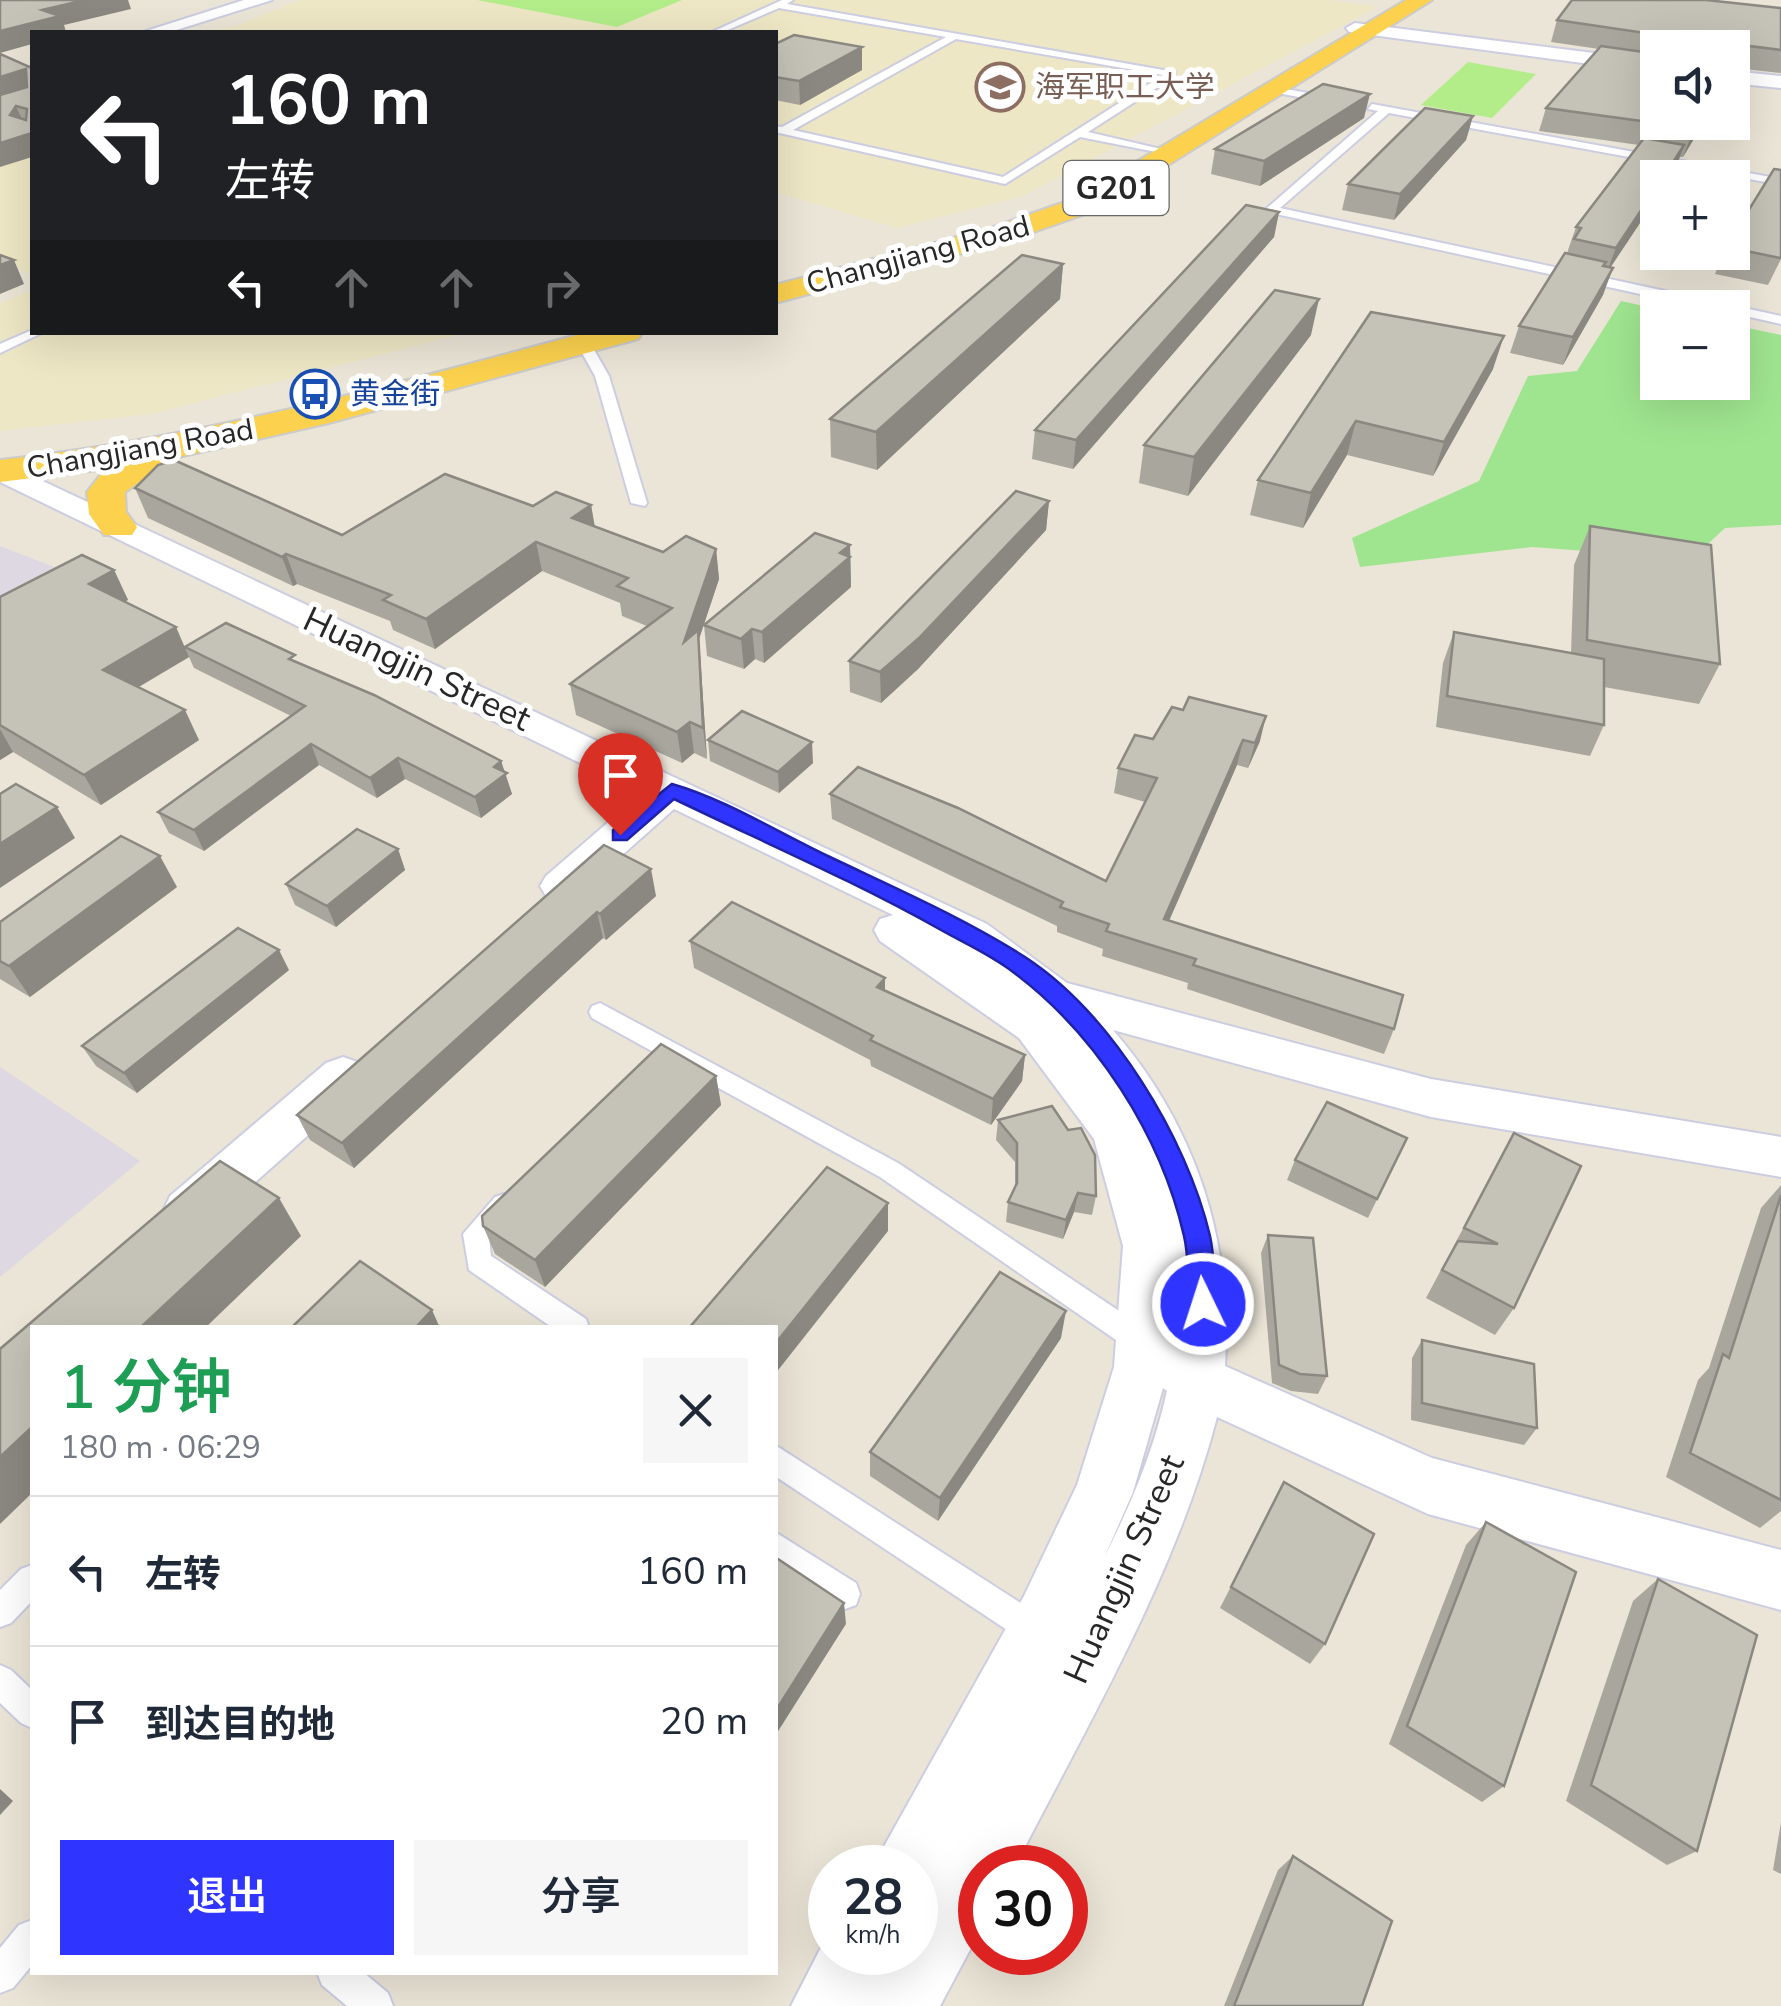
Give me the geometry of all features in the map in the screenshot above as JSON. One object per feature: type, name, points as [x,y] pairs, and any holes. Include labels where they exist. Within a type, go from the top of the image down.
[{"type":"highway","name":"Changjiang Road","points":[[778,293],[1001,234],[1086,204],[1275,90],[1403,2]]},
{"type":"highway","name":"Changjiang Road","points":[[778,282],[1030,214],[1102,182],[1363,29]]},
{"type":"highway","name":"Changjiang Road","points":[[0,472],[163,452],[584,338]]},
{"type":"highway","name":"Changjiang Road","points":[[0,472],[205,430],[584,338]]},
{"type":"highway","points":[[118,526],[106,515],[102,502],[107,490],[138,463],[163,452]]},
{"type":"street","points":[[159,30],[263,0]]},
{"type":"street","points":[[1363,29],[1640,65]]},
{"type":"street","points":[[1750,79],[1781,82]]},
{"type":"street","name":"Huangjin Street","points":[[0,472],[118,526],[661,800]]},
{"type":"street","name":"Huangjin Street","points":[[0,472],[661,800],[972,935],[1019,964],[1063,1054],[1103,1108],[1134,1170],[1148,1226],[1152,1293],[1146,1345],[1121,1453],[1038,1633],[919,1845]]},
{"type":"street","points":[[530,913],[661,800]]},
{"type":"street","points":[[1042,1006],[1431,1098],[1781,1158]]},
{"type":"street","name":"Huangjin Street","points":[[901,2006],[1085,1663],[1136,1558],[1173,1466],[1197,1380],[1203,1304],[1198,1238],[1177,1171],[1142,1103],[1102,1046],[1042,1006]]},
{"type":"street","points":[[158,1237],[382,1042]]},
{"type":"street","points":[[1146,1345],[1197,1380],[1428,1485],[1781,1580]]},
{"type":"street","points":[[827,2006],[844,1975]]},
{"type":"lane","points":[[722,30],[783,3],[1172,74],[1005,181],[779,130]]},
{"type":"lane","points":[[779,130],[955,36]]},
{"type":"lane","points":[[1275,90],[1781,182]]},
{"type":"lane","points":[[1386,110],[1270,210],[1641,290]]},
{"type":"lane","points":[[1080,134],[1156,149]]},
{"type":"lane","points":[[1750,313],[1781,320]]},
{"type":"lane","points":[[0,349],[31,335]]},
{"type":"lane","points":[[584,338],[602,376],[639,503]]},
{"type":"lane","points":[[600,1012],[654,1052],[888,1170],[1146,1345]]},
{"type":"lane","points":[[529,1180],[476,1234],[478,1262],[572,1325]]},
{"type":"lane","points":[[778,1461],[1085,1663]]},
{"type":"lane","points":[[778,1549],[845,1594]]},
{"type":"lane","points":[[0,1612],[30,1582]]},
{"type":"lane","points":[[0,1681],[30,1710]]},
{"type":"lane","points":[[0,1975],[30,1940]]},
{"type":"lane","points":[[339,1975],[376,2006]]},
{"type":"shaded area","name":"海军职工大学","points":[[300,0],[1331,0],[1377,7],[1023,196],[897,228],[778,193],[778,30],[208,30],[234,27]]},
{"type":"shaded area","points":[[30,107],[30,274],[0,262],[0,117]]},
{"type":"shaded area","points":[[30,291],[30,335],[457,335],[151,414],[0,431],[0,303]]},
{"type":"shaded area","points":[[0,546],[80,577],[0,624]]},
{"type":"shaded area","points":[[0,1067],[140,1161],[0,1277]]},
{"type":"green space","points":[[477,0],[682,0],[617,27]]},
{"type":"green space","points":[[1468,62],[1536,74],[1492,118],[1421,105]]},
{"type":"green space","points":[[1621,301],[1640,305],[1640,400],[1750,400],[1750,329],[1781,335],[1781,525],[1725,528],[1692,559],[1532,547],[1360,567],[1352,538],[1479,481],[1528,376],[1577,371]]},
{"type":"building","points":[[0,0],[85,0],[42,10],[60,16],[0,31]]},
{"type":"building","points":[[1572,0],[1706,0],[1781,8],[1781,50],[1750,46],[1750,30],[1640,32],[1557,20]]},
{"type":"building","points":[[794,35],[862,47],[799,81],[778,78],[778,43]]},
{"type":"building","points":[[1601,46],[1640,51],[1640,121],[1546,108]]},
{"type":"building","points":[[0,54],[30,67],[30,134],[0,143],[0,95],[27,87],[26,69],[0,77]],"holes":[[[16,106],[27,109],[26,120],[10,115]]]},
{"type":"building","points":[[1323,84],[1370,94],[1264,161],[1215,149]]},
{"type":"building","points":[[1425,108],[1473,116],[1400,194],[1348,184]]},
{"type":"building","points":[[1642,140],[1684,145],[1674,160],[1640,160],[1640,212],[1616,248],[1574,239],[1581,228],[1576,227]]},
{"type":"building","points":[[1774,169],[1781,170],[1780,258],[1750,252],[1750,208]]},
{"type":"building","points":[[1246,205],[1279,212],[1076,440],[1035,430]]},
{"type":"building","points":[[1565,253],[1606,262],[1603,266],[1613,268],[1573,337],[1519,326]]},
{"type":"building","points":[[0,255],[14,260],[0,265]]},
{"type":"building","points":[[1022,255],[1063,264],[876,432],[830,419]]},
{"type":"building","points":[[1275,290],[1319,299],[1194,457],[1144,445]]},
{"type":"building","points":[[1371,312],[1504,336],[1444,442],[1356,421],[1311,493],[1258,480]]},
{"type":"building","points":[[174,460],[342,535],[445,474],[533,506],[556,492],[591,505],[572,518],[663,552],[686,536],[716,549],[684,642],[698,630],[703,728],[690,722],[677,732],[570,684],[672,608],[617,586],[628,578],[536,542],[426,619],[383,600],[391,595],[286,554],[282,557],[135,488],[158,465]]},
{"type":"building","points":[[1016,491],[1049,501],[919,638],[880,672],[849,661]]},
{"type":"building","points":[[1590,526],[1711,545],[1720,664],[1587,640]]},
{"type":"building","points":[[815,533],[850,545],[840,553],[850,557],[762,632],[752,629],[741,639],[704,625]]},
{"type":"building","points":[[82,555],[114,570],[89,584],[176,627],[103,670],[185,710],[84,775],[0,725],[0,597]]},
{"type":"building","points":[[226,623],[295,655],[289,659],[374,695],[501,761],[494,767],[507,773],[475,797],[398,758],[370,778],[311,744],[194,830],[158,812],[305,706],[185,647]]},
{"type":"building","points":[[1454,632],[1604,659],[1604,725],[1447,696]]},
{"type":"building","points":[[1189,697],[1266,716],[1255,743],[1243,740],[1164,919],[1403,995],[1394,1029],[1193,965],[1196,959],[1106,931],[1109,924],[1060,907],[1063,902],[830,794],[858,767],[958,808],[1106,881],[1157,778],[1118,768],[1135,735],[1153,739],[1172,707],[1183,710]]},
{"type":"building","points":[[742,711],[812,742],[778,772],[708,740]]},
{"type":"building","points":[[16,784],[57,807],[0,844],[0,794]]},
{"type":"building","points":[[357,829],[398,849],[327,906],[286,884]]},
{"type":"building","points":[[121,836],[160,856],[9,966],[0,961],[0,922]]},
{"type":"building","points":[[604,845],[651,869],[600,914],[597,912],[342,1143],[297,1115]]},
{"type":"building","points":[[732,902],[885,978],[877,987],[1025,1055],[993,1099],[870,1040],[873,1036],[690,941]]},
{"type":"building","points":[[238,928],[279,950],[124,1073],[82,1046]]},
{"type":"building","points":[[661,1044],[716,1076],[535,1260],[483,1226],[482,1216]]},
{"type":"building","points":[[1327,1102],[1407,1138],[1377,1199],[1295,1160]]},
{"type":"building","points":[[1052,1106],[1068,1130],[1081,1128],[1095,1155],[1096,1196],[1078,1193],[1066,1220],[1008,1202],[1017,1183],[1017,1143],[998,1120]]},
{"type":"building","points":[[1514,1133],[1581,1166],[1514,1308],[1442,1270],[1458,1241],[1498,1244],[1464,1228]]},
{"type":"building","points":[[220,1161],[279,1198],[143,1325],[30,1325],[30,1429],[0,1457],[0,1349]]},
{"type":"building","points":[[827,1167],[888,1203],[778,1340],[778,1325],[692,1325]]},
{"type":"building","points":[[1781,1195],[1781,1500],[1690,1453],[1723,1354],[1729,1358]]},
{"type":"building","points":[[1268,1235],[1313,1238],[1327,1376],[1300,1374],[1279,1365]]},
{"type":"building","points":[[360,1261],[432,1310],[418,1325],[294,1325]]},
{"type":"building","points":[[1000,1272],[1066,1311],[940,1498],[870,1452]]},
{"type":"building","points":[[1422,1340],[1534,1364],[1537,1428],[1422,1403]]},
{"type":"building","points":[[1284,1482],[1374,1534],[1325,1644],[1231,1587]]},
{"type":"building","points":[[1486,1522],[1576,1572],[1504,1786],[1407,1726]]},
{"type":"building","points":[[778,1559],[844,1603],[778,1707]]},
{"type":"building","points":[[1658,1579],[1757,1635],[1697,1851],[1591,1785]]},
{"type":"building","points":[[1293,1856],[1392,1921],[1362,2006],[1234,2006]]},
{"type":"place","name":"海军职工大学","points":[[1000,87]]},
{"type":"place","name":"黄金街","points":[[315,394]]},
{"type":"route","points":[[620,835],[672,790],[916,906],[1019,964],[1060,998],[1102,1046],[1142,1103],[1177,1171],[1198,1238],[1203,1304]]}]
